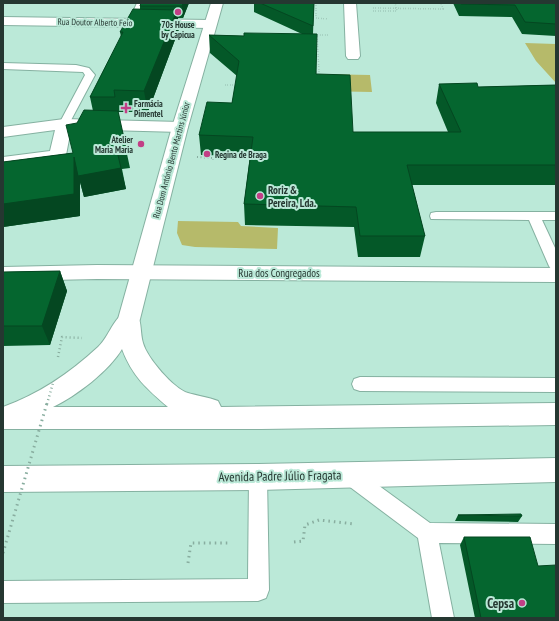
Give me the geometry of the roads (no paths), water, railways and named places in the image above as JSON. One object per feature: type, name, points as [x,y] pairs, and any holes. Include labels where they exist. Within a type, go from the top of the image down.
[{"type":"main road","name":"Rua Dom António Bento Martins Júnior","points":[[129,319],[180,127],[217,3]]},
{"type":"main road","points":[[350,3],[353,56]]},
{"type":"main road","name":"Rua Doutor Alberto Feio","points":[[3,21],[210,24]]},
{"type":"main road","points":[[3,162],[58,155],[64,124]]},
{"type":"main road","points":[[3,132],[64,124],[180,127]]},
{"type":"main road","name":"Rua dos Congregados","points":[[3,274],[141,272],[556,275]]},
{"type":"main road","points":[[129,319],[132,343],[137,358],[149,376],[179,402],[261,418]]},
{"type":"main road","points":[[4,418],[53,396],[82,375],[108,352],[129,319]]},
{"type":"main road","points":[[4,418],[261,418],[556,414]]},
{"type":"main road","name":"Avenida Padre Júlio Fragata","points":[[5,480],[258,477],[556,470]]},
{"type":"lane","points":[[132,22],[141,3]]},
{"type":"lane","points":[[3,66],[76,68],[86,70],[90,75],[64,124]]},
{"type":"lane","points":[[436,216],[556,216]]},
{"type":"lane","points":[[534,216],[556,266]]},
{"type":"lane","points":[[360,384],[556,386]]},
{"type":"lane","points":[[349,475],[428,533],[556,534]]},
{"type":"lane","points":[[3,592],[258,590],[258,477]]},
{"type":"lane","points":[[428,533],[443,618]]},
{"type":"place","name":"70s House by Capicua","points":[[178,12]]},
{"type":"place","name":"Farmácia Pimentel","points":[[126,108]]},
{"type":"place","name":"Atelier Maria Maria","points":[[141,144]]},
{"type":"place","name":"Regina de Braga","points":[[207,154]]},
{"type":"place","name":"Roriz & Pereira, Lda.","points":[[260,196]]},
{"type":"place","name":"Cepsa","points":[[522,603]]}]
